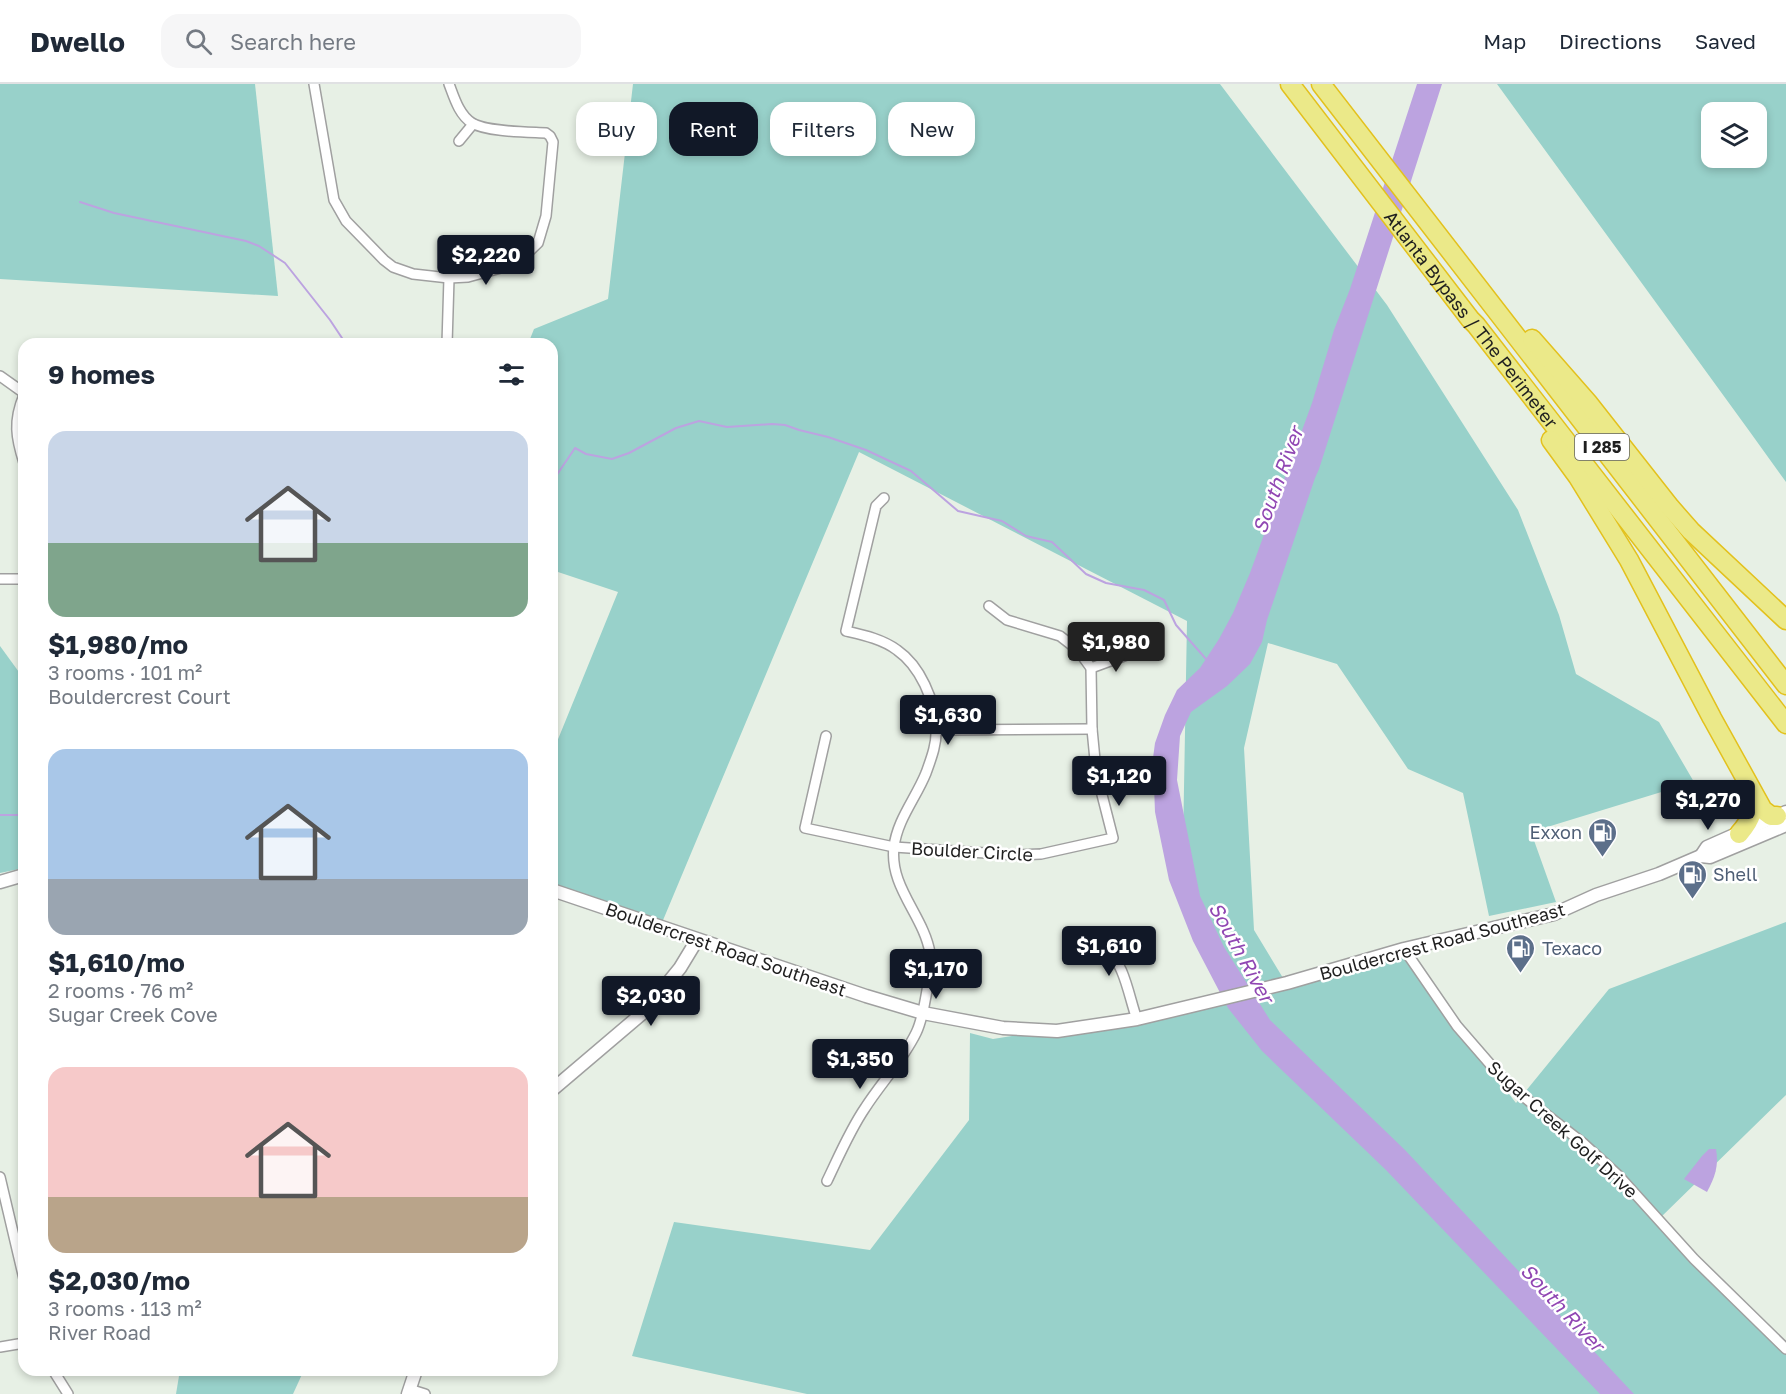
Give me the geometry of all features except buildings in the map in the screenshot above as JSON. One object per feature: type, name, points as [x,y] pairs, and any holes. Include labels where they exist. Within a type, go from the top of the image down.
[{"type":"highway","name":"Atlanta Bypass / The Perimeter","points":[[1290,84],[1786,724]]},
{"type":"highway","name":"Atlanta Bypass / The Perimeter","points":[[1321,84],[1786,685]]},
{"type":"highway","points":[[1418,209],[1589,404],[1691,531],[1786,620]]},
{"type":"highway","points":[[1470,319],[1500,373],[1578,477],[1629,560],[1763,810],[1784,822]]},
{"type":"highway","points":[[1739,834],[1749,822],[1752,813],[1750,788]]},
{"type":"street","points":[[314,84],[334,200],[346,221],[393,267],[413,274],[449,278],[468,277],[508,266],[518,262],[538,243],[546,216],[553,142],[553,134],[488,128],[473,124],[457,105],[449,84]]},
{"type":"street","points":[[459,141],[473,124]]},
{"type":"street","points":[[447,338],[449,278]]},
{"type":"street","points":[[0,376],[18,390]]},
{"type":"street","points":[[18,418],[16,426],[18,444]]},
{"type":"street","points":[[827,1181],[863,1110],[917,1033],[923,1013],[930,965],[930,951],[922,928],[901,889],[894,865],[894,847],[898,829],[926,774],[934,747],[936,730],[929,696],[912,664],[898,651],[862,634],[846,631],[876,506],[884,498]]},
{"type":"street","points":[[0,579],[18,579]]},
{"type":"street","points":[[989,606],[1007,620],[1060,636],[1078,650],[1091,668],[1132,654]]},
{"type":"street","name":"Boulder Circle","points":[[894,847],[1016,855],[1041,854],[1113,838],[1099,783],[1092,729],[1091,668]]},
{"type":"street","points":[[936,730],[1092,729]]},
{"type":"street","points":[[826,736],[805,828],[894,847]]},
{"type":"street","name":"Bouldercrest Road Southeast","points":[[1701,856],[1706,848],[1739,834],[1784,822]]},
{"type":"street","name":"Bouldercrest Road Southeast","points":[[558,892],[923,1013],[1003,1028],[1057,1031],[1137,1019],[1287,983],[1404,949],[1554,914],[1596,895],[1659,874],[1701,856],[1710,857],[1784,822]]},
{"type":"street","points":[[0,882],[18,877]]},
{"type":"street","points":[[558,1085],[645,1011],[680,968],[698,940]]},
{"type":"street","points":[[1068,944],[1092,946],[1109,952],[1120,967],[1137,1019]]},
{"type":"street","name":"Sugar Creek Golf Drive","points":[[1404,949],[1457,1026],[1496,1071],[1521,1094],[1584,1143],[1620,1176],[1694,1259],[1786,1349]]},
{"type":"street","points":[[0,1177],[18,1254]]},
{"type":"street","points":[[0,1347],[18,1344]]},
{"type":"street","points":[[57,1376],[68,1394]]},
{"type":"street","points":[[414,1376],[409,1392],[425,1394]]},
{"type":"shaded area","points":[[0,84],[255,84],[278,296],[0,279]]},
{"type":"shaded area","points":[[633,84],[1220,84],[1387,305],[1518,510],[1559,615],[1576,674],[1659,722],[1694,782],[1531,832],[1556,902],[1489,916],[1463,793],[1408,769],[1337,664],[1268,643],[1244,748],[1254,930],[1283,978],[1396,948],[1516,1103],[1609,989],[1786,922],[1786,1095],[1659,1219],[1786,1347],[1786,1394],[807,1394],[632,1356],[674,1222],[870,1250],[969,1120],[970,1033],[993,1039],[1224,1001],[1182,899],[1187,621],[859,452],[661,925],[558,889],[558,739],[618,592],[558,572],[558,338],[530,338],[534,329],[608,299],[625,156],[657,156],[657,102],[631,102]]},
{"type":"shaded area","name":"South River","points":[[1417,84],[1442,84],[1319,469],[1267,620],[1262,642],[1250,664],[1227,686],[1191,712],[1180,736],[1177,780],[1200,896],[1224,947],[1270,1020],[1405,1150],[1634,1394],[1600,1394],[1386,1170],[1262,1051],[1228,1008],[1193,941],[1169,880],[1155,812],[1153,758],[1155,743],[1165,715],[1177,690],[1200,668],[1219,639],[1250,573],[1312,403],[1334,330],[1350,289]]},
{"type":"shaded area","points":[[1497,84],[1786,84],[1786,482]]},
{"type":"shaded area","points":[[0,646],[18,671],[18,869],[0,873]]},
{"type":"shaded area","points":[[1709,1149],[1716,1149],[1717,1166],[1707,1192],[1684,1179]]},
{"type":"shaded area","points":[[179,1376],[301,1376],[293,1394],[176,1394]]},
{"type":"waterway","points":[[80,202],[114,213],[246,241],[259,246],[285,263],[342,338]]},
{"type":"waterway","points":[[558,473],[575,448],[586,454],[612,459],[629,453],[676,428],[699,421],[727,427],[785,425],[828,437],[866,450],[911,471],[958,511],[1002,521],[1026,536],[1052,542],[1086,574],[1106,583],[1144,590],[1164,600],[1176,625],[1206,659]]},
{"type":"waterway","points":[[0,815],[18,815]]},
{"type":"place","name":"Exxon","points":[[1603,858]]},
{"type":"place","name":"Shell","points":[[1692,900]]},
{"type":"place","name":"Texaco","points":[[1521,974]]}]
